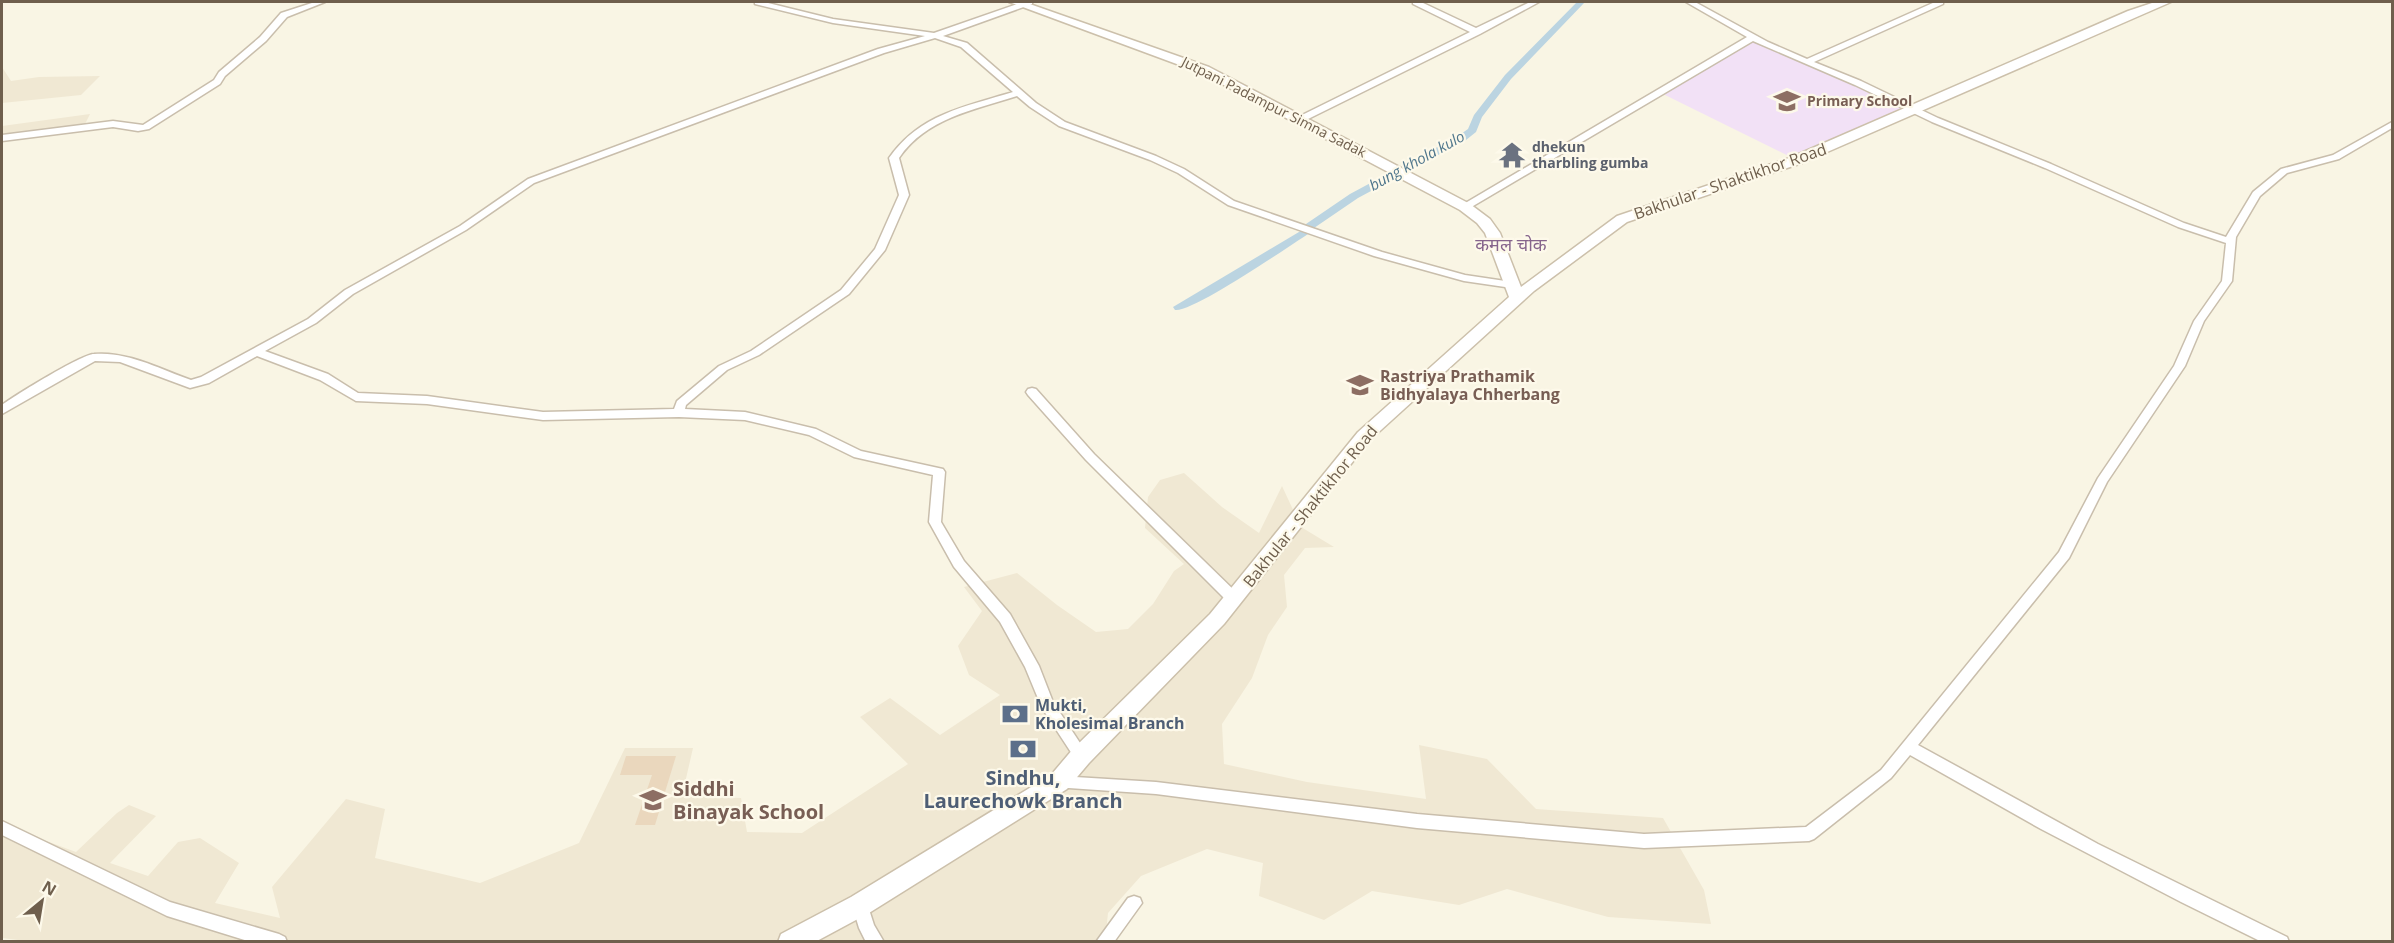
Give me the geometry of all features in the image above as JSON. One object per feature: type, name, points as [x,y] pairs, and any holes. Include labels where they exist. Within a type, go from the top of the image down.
[{"type":"street","points":[[2,138],[113,124],[137,129],[146,127],[217,82],[222,74],[277,26],[284,15],[321,2]]},
{"type":"street","points":[[758,2],[841,22],[934,36],[964,45],[987,63],[1018,93],[1062,124],[1166,164],[1231,203],[1378,254],[1515,292]]},
{"type":"street","points":[[2,410],[18,398],[93,357],[121,359],[190,384],[205,380],[312,321],[349,291],[463,228],[531,181],[881,51],[934,36],[1022,2]]},
{"type":"street","name":"Jutpani Padampur Simna Sadak","points":[[1022,2],[1186,61],[1301,119],[1465,207],[1486,225],[1500,249],[1515,292]]},
{"type":"street","points":[[1416,2],[1477,32]]},
{"type":"street","points":[[1301,119],[1535,2]]},
{"type":"street","points":[[1689,2],[1752,38],[1914,110],[2172,221],[2230,241]]},
{"type":"street","points":[[1809,62],[1940,2]]},
{"type":"street","name":"Bakhular - Shaktikhor Road","points":[[790,942],[861,905],[1059,782],[1081,756],[1218,619],[1364,435],[1515,292],[1622,219],[1797,160],[2132,13],[2164,2]]},
{"type":"street","points":[[1465,207],[1752,38]]},
{"type":"street","points":[[679,413],[681,404],[723,368],[755,353],[845,292],[880,250],[904,195],[894,158],[901,145],[923,128],[1018,93]]},
{"type":"street","points":[[1059,782],[1156,788],[1417,820],[1644,841],[1809,834],[1886,774],[2064,555],[2102,481],[2179,366],[2199,321],[2227,281],[2230,241],[2256,194],[2284,171],[2336,157],[2392,125]]},
{"type":"street","points":[[256,352],[324,376],[356,397],[426,400],[543,416],[679,413],[745,416],[812,432],[858,454],[939,472],[935,522],[959,564],[1005,618],[1032,666],[1047,705],[1081,756]]},
{"type":"street","points":[[1032,392],[1090,458],[1234,599]]},
{"type":"street","points":[[1908,747],[2007,803],[2228,918],[2281,942]]},
{"type":"street","points":[[2,828],[167,909],[279,942]]},
{"type":"street","points":[[1104,942],[1134,903]]},
{"type":"street","points":[[861,905],[867,928],[876,942]]},
{"type":"shaded area","name":"Primary School","points":[[1752,38],[1914,110],[1797,160],[1661,93]]},
{"type":"shaded area","points":[[2,67],[11,81],[39,77],[100,76],[81,95],[2,103]]},
{"type":"shaded area","points":[[90,114],[85,124],[110,128],[2,141],[2,126]]},
{"type":"shaded area","points":[[1184,473],[1222,507],[1259,533],[1282,486],[1301,527],[1334,547],[1305,548],[1284,575],[1287,607],[1268,635],[1252,678],[1222,724],[1224,764],[1307,782],[1426,799],[1419,745],[1487,759],[1536,809],[1663,818],[1704,890],[1711,924],[1608,917],[1507,889],[1459,905],[1372,891],[1324,920],[1259,896],[1263,863],[1207,849],[1141,876],[1108,913],[1105,941],[26,941],[2,938],[2,821],[19,831],[76,852],[117,813],[129,805],[156,816],[110,863],[148,876],[178,842],[200,838],[239,863],[215,903],[280,918],[272,887],[346,799],[385,809],[375,858],[480,883],[579,843],[625,748],[693,748],[682,796],[741,798],[747,832],[802,833],[908,764],[860,717],[890,698],[940,735],[1000,695],[969,675],[958,646],[982,611],[964,587],[1017,573],[1096,632],[1128,629],[1153,604],[1174,571],[1184,564],[1145,528],[1148,497],[1160,480]]},
{"type":"building","name":"Siddhi Binayak School","points":[[626,756],[676,756],[655,825],[635,825],[652,775],[620,775]]},
{"type":"waterway","name":"bung khola kulo","points":[[1310,226],[1354,196],[1462,138],[1472,130],[1477,117],[1508,77],[1581,2]]},
{"type":"waterway","name":"bung khola kulo","points":[[1179,307],[1218,286],[1304,232]]},
{"type":"place","name":"Primary School","points":[[1787,101]]},
{"type":"place","name":"dhekun tharbling gumba","points":[[1512,155]]},
{"type":"place","name":"Rastriya Prathamik Bidhyalaya Chherbang","points":[[1360,385]]},
{"type":"place","name":"Mukti, Kholesimal Branch","points":[[1015,714]]},
{"type":"place","name":"Sindhu, Laurechowk Branch","points":[[1023,749]]},
{"type":"place","name":"Siddhi Binayak School","points":[[653,800]]},
{"type":"district","name":"कमल चोक","points":[[1511,245]]}]
